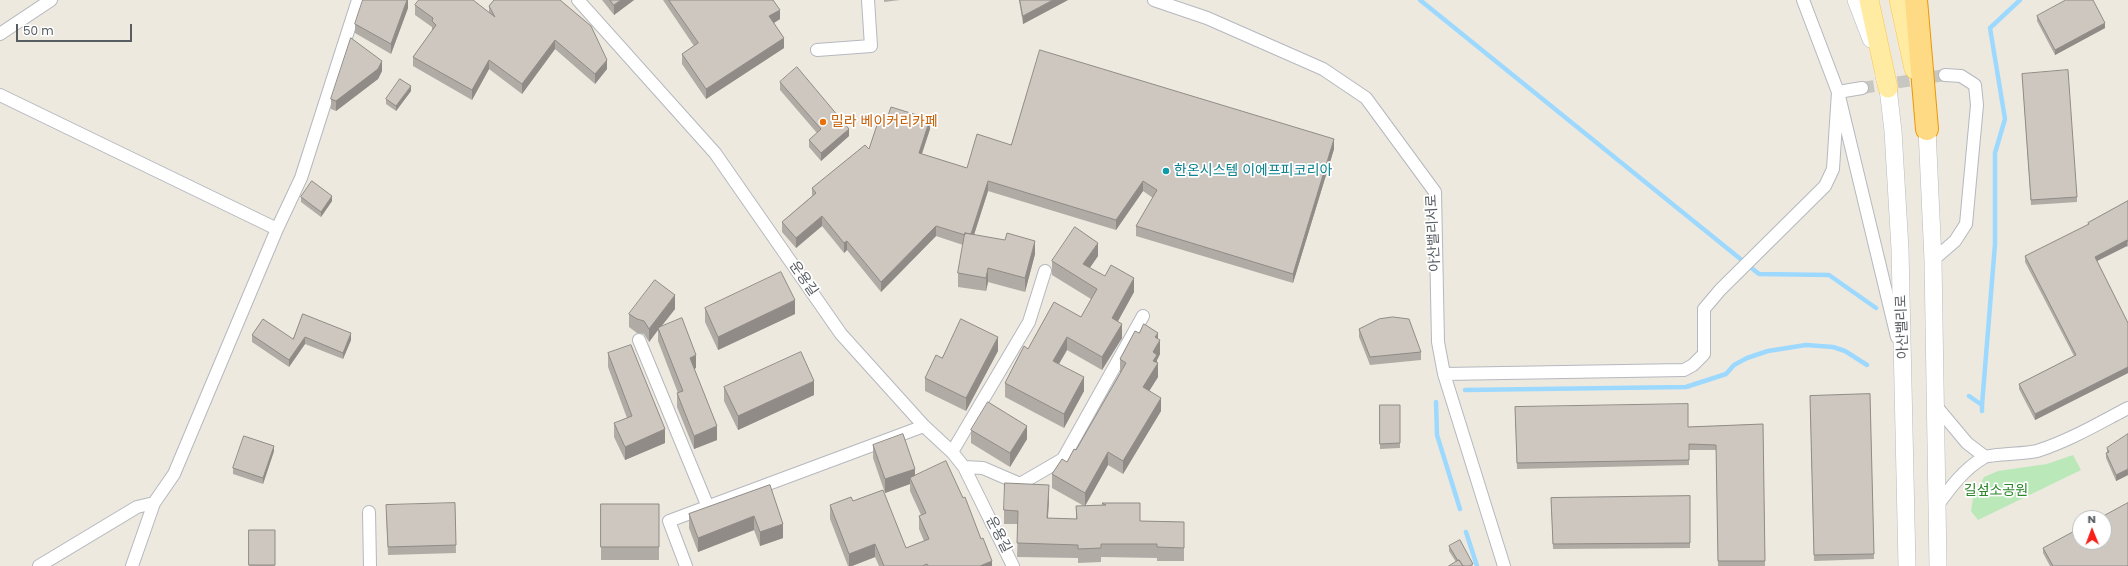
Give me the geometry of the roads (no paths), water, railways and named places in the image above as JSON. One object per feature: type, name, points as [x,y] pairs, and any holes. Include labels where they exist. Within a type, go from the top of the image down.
[{"type":"highway","points":[[1916,0],[1928,129]]},
{"type":"main road","points":[[1869,0],[1888,88]]},
{"type":"main road","points":[[1878,0],[1888,88]]},
{"type":"main road","points":[[1899,0],[1928,129]]},
{"type":"street","points":[[0,34],[51,0]]},
{"type":"street","points":[[132,566],[154,503],[174,474],[277,229],[301,178],[358,0]]},
{"type":"street","name":"운용길","points":[[578,0],[715,153],[841,334],[924,426],[952,452],[964,467],[1013,566]]},
{"type":"street","points":[[817,50],[871,46],[868,0]]},
{"type":"street","name":"아산밸리서로","points":[[1154,0],[1208,18],[1323,69],[1366,98],[1435,192],[1438,342],[1444,374],[1504,566]]},
{"type":"street","points":[[1803,0],[1838,92],[1904,370]]},
{"type":"street","name":"아산밸리로","points":[[1856,0],[1888,88],[1897,180],[1904,370],[1907,566]]},
{"type":"street","points":[[1933,260],[1955,241],[1966,224],[1977,105],[1977,93],[1975,85],[1972,82],[1961,76],[1945,75]]},
{"type":"street","points":[[1838,92],[1862,88]]},
{"type":"street","points":[[1444,374],[1684,370],[1693,365],[1704,354],[1704,309],[1740,270],[1824,186],[1833,169],[1838,92]]},
{"type":"street","points":[[0,95],[277,229]]},
{"type":"street","points":[[1928,129],[1933,260],[1938,566]]},
{"type":"street","points":[[952,452],[1029,322],[1044,271]]},
{"type":"street","points":[[964,467],[983,468],[1020,484],[1063,459],[1143,316]]},
{"type":"street","points":[[639,340],[708,507]]},
{"type":"street","points":[[1936,406],[1967,444],[1984,456],[2008,456],[2037,451],[2076,435],[2128,408]]},
{"type":"street","points":[[686,566],[669,521],[924,426]]},
{"type":"street","points":[[1937,506],[1966,471],[1984,456]]},
{"type":"street","points":[[39,566],[137,507],[154,503]]},
{"type":"street","points":[[369,512],[370,566]]},
{"type":"waterway","points":[[1420,0],[1759,274],[1829,275],[1876,308]]},
{"type":"waterway","points":[[1982,405],[1995,244],[1995,153],[2005,119],[1990,28],[2020,0]]},
{"type":"waterway","points":[[1465,390],[1686,387],[1726,374],[1734,365],[1747,358],[1768,351],[1806,345],[1833,347],[1845,351],[1867,365]]},
{"type":"waterway","points":[[1969,396],[1982,405],[1982,411]]},
{"type":"waterway","points":[[1436,402],[1437,435],[1460,509]]},
{"type":"waterway","points":[[1466,532],[1477,566]]},
{"type":"tunnel","points":[[1862,88],[1945,75]]},
{"type":"place","name":"밀라 베이커리카페","points":[[823,122]]},
{"type":"place","name":"한온시스템 이에프피코리아","points":[[1166,171]]},
{"type":"park label","name":"길섶소공원","points":[[1996,491]]}]
